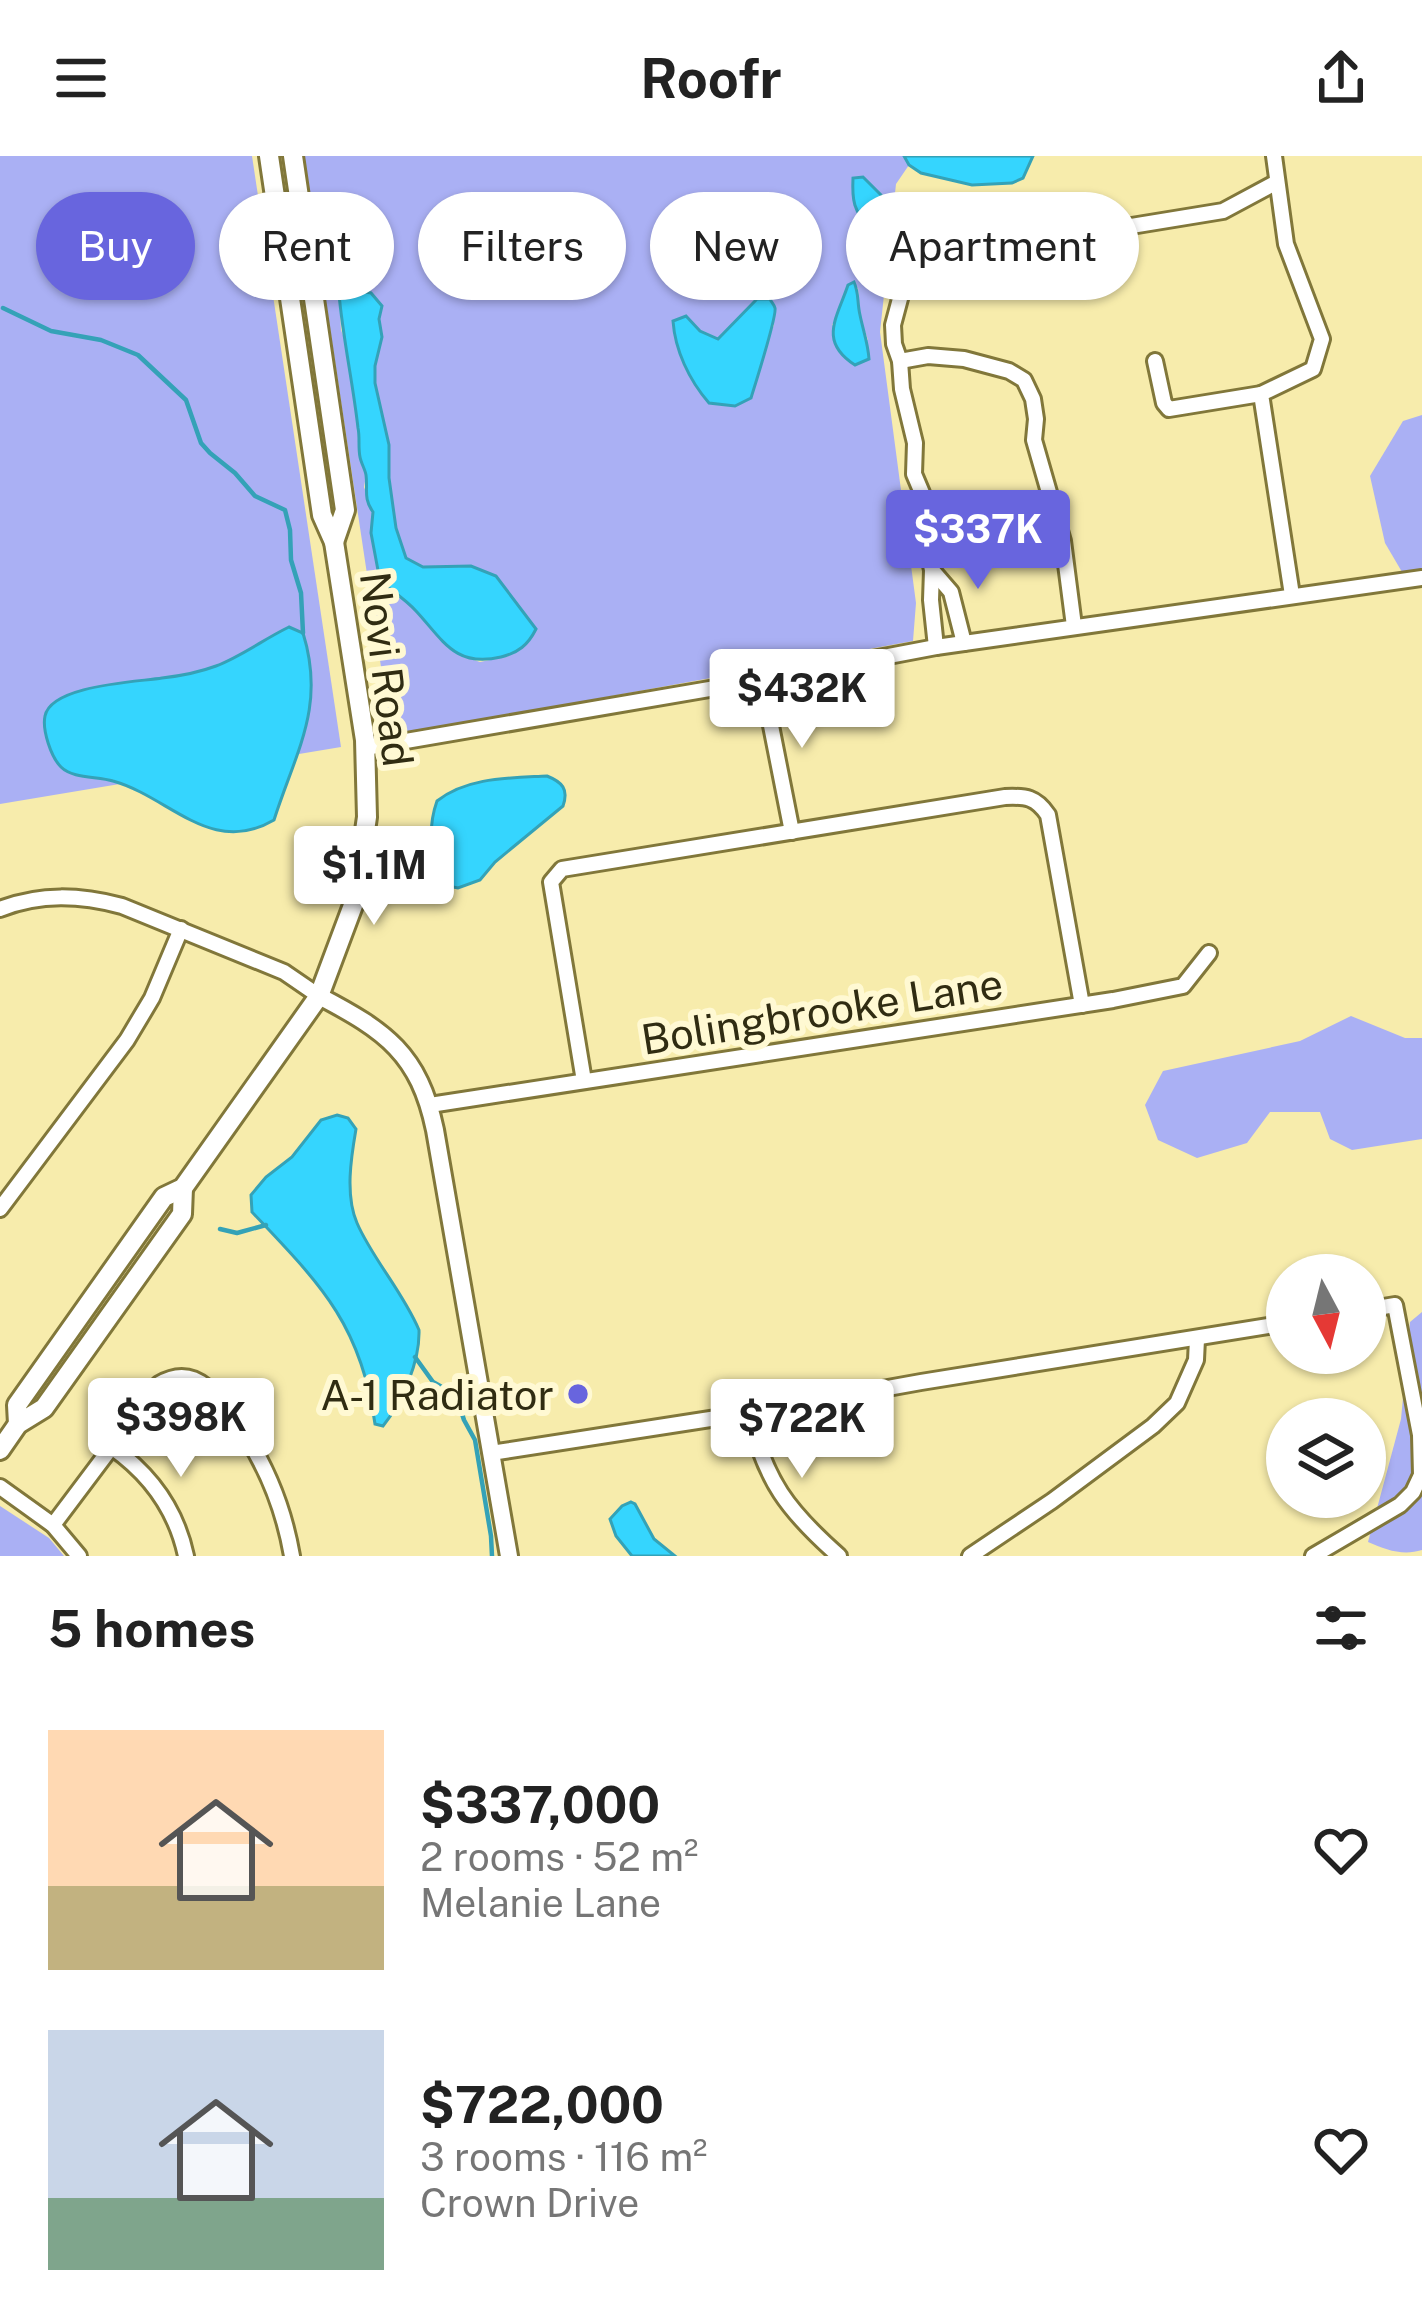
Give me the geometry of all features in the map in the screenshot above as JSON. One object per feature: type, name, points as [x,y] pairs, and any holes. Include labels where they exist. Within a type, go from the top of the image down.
[{"type":"main road","name":"Novi Road","points":[[0,1450],[17,1424],[44,1408],[182,1214],[183,1188],[319,996],[355,900],[367,818],[365,748],[334,542],[322,515],[269,156]]},
{"type":"main road","name":"Novi Road","points":[[293,156],[345,510],[334,542]]},
{"type":"street","points":[[1154,361],[1169,409],[1261,394],[1313,369],[1322,339],[1286,244],[1274,156]]},
{"type":"street","points":[[1139,225],[1223,212],[1277,182]]},
{"type":"street","points":[[900,300],[894,344],[915,442],[914,474],[922,493],[932,570],[936,647]]},
{"type":"street","points":[[900,361],[928,356],[964,359],[1024,380],[1033,399],[1034,440],[1063,541],[1074,626]]},
{"type":"street","points":[[1261,394],[1292,595]]},
{"type":"street","points":[[932,570],[951,592],[964,643]]},
{"type":"street","points":[[365,748],[936,647],[1422,578]]},
{"type":"street","points":[[762,680],[792,832]]},
{"type":"street","points":[[584,1081],[550,882],[562,869],[1005,797],[1039,801],[1048,815],[1082,1005]]},
{"type":"street","points":[[0,909],[46,897],[76,896],[122,906],[181,929],[284,972],[354,1014],[392,1043],[417,1072],[430,1105],[509,1556]]},
{"type":"street","points":[[0,1209],[127,1040],[152,998],[181,929]]},
{"type":"street","name":"Bolingbrooke Lane","points":[[430,1105],[1183,986],[1210,953]]},
{"type":"street","points":[[1313,1556],[1400,1505],[1421,1475],[1420,1435],[1395,1305],[1386,1306]]},
{"type":"street","points":[[491,1453],[1266,1327]]},
{"type":"street","points":[[970,1556],[1052,1501],[1165,1414],[1184,1392],[1196,1360],[1197,1339]]},
{"type":"street","points":[[53,1525],[159,1384],[178,1376],[191,1377],[205,1383],[240,1423],[266,1468],[292,1556]]},
{"type":"street","points":[[749,1413],[766,1470],[792,1511],[839,1556]]},
{"type":"street","points":[[112,1448],[154,1484],[177,1526],[186,1556]]},
{"type":"street","points":[[0,1487],[53,1525],[79,1556]]},
{"type":"shaded area","points":[[0,156],[252,156],[257,192],[219,192],[219,300],[274,300],[341,747],[0,804]]},
{"type":"shaded area","points":[[304,156],[904,156],[909,165],[895,192],[846,192],[846,292],[832,325],[868,340],[859,300],[883,300],[880,332],[916,603],[913,641],[400,732],[389,720],[326,300],[339,300],[380,581],[462,656],[480,662],[509,656],[536,629],[496,576],[471,566],[423,567],[406,558],[396,528],[389,444],[375,383],[382,306],[360,300],[394,300],[394,192],[309,192]],"holes":[[[757,300],[774,325],[759,374],[673,321],[686,316],[700,331],[718,339]]]},
{"type":"shaded area","points":[[904,156],[1033,156],[1023,178],[972,185],[921,173]]},
{"type":"shaded area","points":[[863,177],[878,192],[854,192],[853,178]]},
{"type":"shaded area","points":[[846,290],[846,300],[858,300],[869,359],[855,365],[844,356],[834,338]]},
{"type":"shaded area","points":[[340,300],[377,300],[382,306],[375,383],[389,445],[396,528],[406,558],[423,567],[471,566],[496,576],[536,629],[526,644],[501,657],[461,655],[380,581]]},
{"type":"shaded area","points":[[756,300],[771,300],[775,314],[751,398],[735,406],[709,403],[695,385],[673,321],[686,316],[700,331],[718,339]]},
{"type":"shaded area","points":[[1422,415],[1422,570],[1402,572],[1385,543],[1370,476],[1403,421]]},
{"type":"shaded area","points":[[289,627],[303,633],[310,706],[274,820],[251,830],[210,828],[134,789],[66,771],[54,757],[44,722],[51,706],[62,698],[96,687],[210,668]]},
{"type":"shaded area","points":[[547,776],[563,787],[563,806],[480,880],[458,888],[439,880],[431,840],[437,801],[475,783]]},
{"type":"shaded area","points":[[1351,1016],[1405,1038],[1422,1038],[1422,1139],[1352,1150],[1330,1139],[1320,1112],[1270,1112],[1247,1143],[1197,1158],[1158,1140],[1145,1105],[1163,1071],[1300,1041]]},
{"type":"shaded area","points":[[337,1115],[348,1118],[356,1129],[350,1189],[357,1223],[419,1330],[409,1380],[383,1426],[375,1424],[348,1331],[317,1284],[252,1212],[251,1195],[266,1177],[292,1157],[321,1120]]},
{"type":"shaded area","points":[[1422,1312],[1422,1550],[1401,1552],[1368,1542],[1374,1518],[1386,1518],[1386,1475],[1401,1419],[1410,1322]]},
{"type":"shaded area","points":[[631,1502],[654,1539],[675,1556],[632,1556],[610,1519]]},
{"type":"shaded area","points":[[0,1506],[49,1538],[64,1556],[0,1556]]},
{"type":"waterway","points":[[3,308],[51,331],[101,340],[138,355],[186,400],[201,443],[255,496],[285,510],[301,593],[303,633]]},
{"type":"waterway","points":[[220,1229],[237,1233],[266,1225]]},
{"type":"waterway","points":[[415,1357],[433,1382],[456,1395],[475,1440],[492,1556]]},
{"type":"place","name":"A-1 Radiator","points":[[578,1394]]}]
